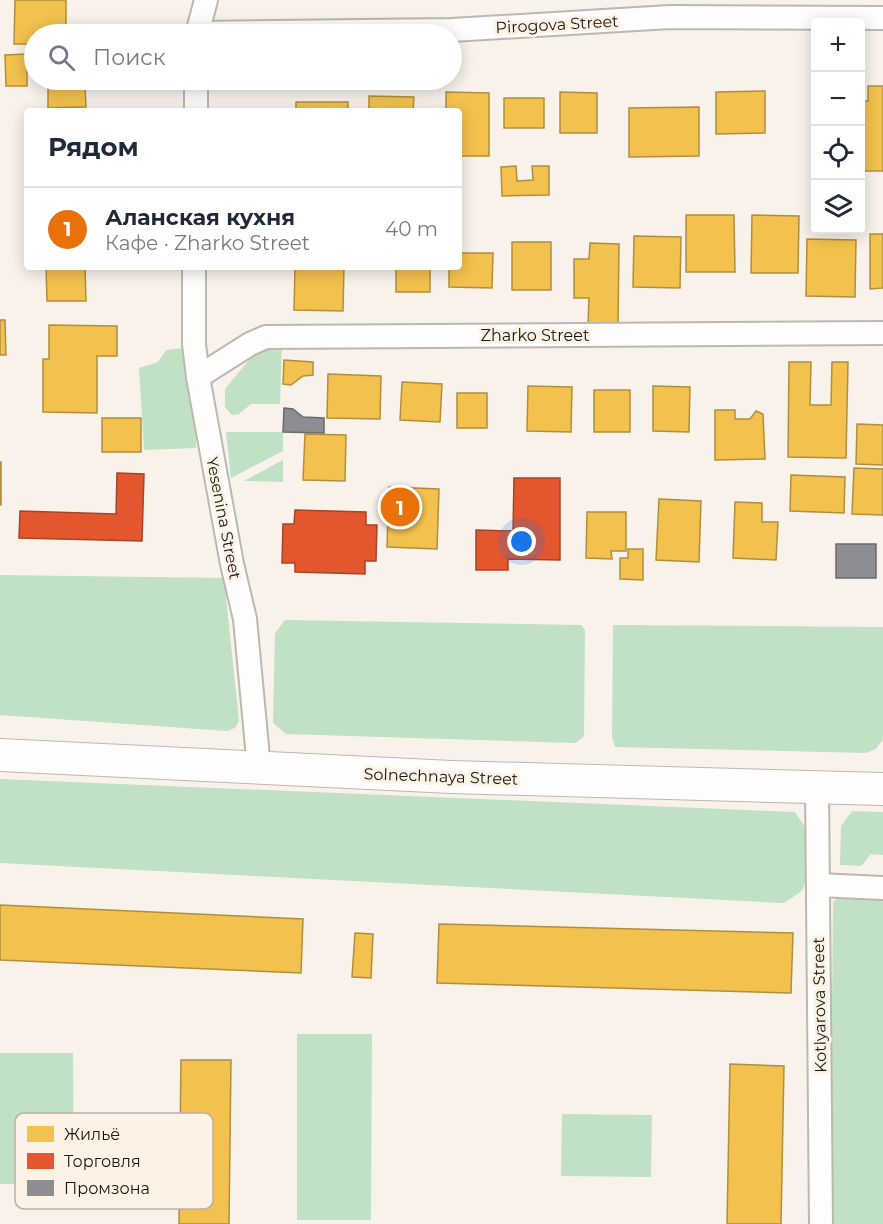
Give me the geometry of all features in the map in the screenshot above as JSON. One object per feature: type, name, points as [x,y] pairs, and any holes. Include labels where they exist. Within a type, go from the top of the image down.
[{"type":"main road","name":"Solnechnaya Street","points":[[0,754],[451,777],[883,789]]},
{"type":"street","points":[[199,24],[206,0]]},
{"type":"street","name":"Pirogova Street","points":[[462,29],[670,17],[883,18]]},
{"type":"street","points":[[196,90],[196,108]]},
{"type":"street","name":"Yesenina Street","points":[[194,270],[194,344],[198,377],[232,564],[245,618],[259,768]]},
{"type":"street","name":"Zharko Street","points":[[198,377],[250,344],[266,337],[883,333]]},
{"type":"street","name":"Kotlyarova Street","points":[[817,787],[821,1224]]},
{"type":"street","points":[[818,885],[883,888]]},
{"type":"green space","points":[[282,345],[280,404],[251,404],[239,414],[232,415],[225,407],[225,389],[252,356]]},
{"type":"green space","points":[[183,348],[195,360],[196,448],[144,450],[139,368],[158,362],[166,350]]},
{"type":"green space","points":[[226,432],[283,432],[283,451],[231,478]]},
{"type":"green space","points":[[283,460],[283,482],[244,481]]},
{"type":"green space","points":[[0,575],[224,578],[239,721],[235,728],[227,731],[0,715]]},
{"type":"green space","points":[[285,620],[581,625],[585,630],[584,736],[576,743],[286,734],[273,723],[275,633]]},
{"type":"green space","points":[[613,625],[883,627],[883,739],[876,749],[866,753],[615,747],[612,737]]},
{"type":"green space","points":[[0,779],[795,812],[807,830],[807,877],[802,891],[784,903],[0,863]]},
{"type":"green space","points":[[852,811],[883,812],[883,855],[871,854],[861,866],[840,865],[841,826]]},
{"type":"green space","points":[[842,895],[883,897],[883,1224],[830,1224],[833,902]]},
{"type":"green space","points":[[297,1034],[372,1034],[371,1220],[297,1220]]},
{"type":"green space","points":[[0,1053],[73,1053],[73,1113],[15,1113],[15,1184],[0,1184]]},
{"type":"green space","points":[[562,1114],[652,1115],[651,1177],[561,1176]]},
{"type":"building: Жильё","points":[[15,0],[66,0],[66,24],[24,24],[24,44],[14,44]]},
{"type":"building: Жильё","points":[[24,54],[24,86],[6,86],[5,55]]},
{"type":"building: Жильё","points":[[868,86],[883,86],[883,171],[865,171],[865,101],[868,101]]},
{"type":"building: Жильё","points":[[48,90],[85,90],[86,107],[48,108]]},
{"type":"building: Жильё","points":[[765,91],[765,133],[716,134],[716,92]]},
{"type":"building: Жильё","points":[[446,92],[489,93],[489,156],[462,156],[462,108],[446,108]]},
{"type":"building: Жильё","points":[[560,92],[597,93],[597,133],[560,133]]},
{"type":"building: Жильё","points":[[369,96],[414,97],[413,108],[369,108]]},
{"type":"building: Жильё","points":[[504,98],[544,98],[544,128],[504,128]]},
{"type":"building: Жильё","points":[[296,102],[348,102],[348,108],[296,108]]},
{"type":"building: Жильё","points":[[699,107],[699,156],[629,157],[629,108]]},
{"type":"building: Жильё","points":[[516,166],[517,181],[533,180],[532,166],[549,166],[549,195],[502,196],[501,167]]},
{"type":"building: Жильё","points":[[686,215],[734,215],[735,272],[686,272]]},
{"type":"building: Жильё","points":[[752,215],[799,216],[798,273],[751,273]]},
{"type":"building: Жильё","points":[[870,234],[883,234],[883,288],[870,289]]},
{"type":"building: Жильё","points":[[634,236],[681,237],[680,288],[633,287]]},
{"type":"building: Жильё","points":[[807,239],[856,240],[855,297],[806,296]]},
{"type":"building: Жильё","points":[[512,242],[551,242],[551,290],[512,290]]},
{"type":"building: Жильё","points":[[590,243],[619,244],[618,325],[588,325],[589,298],[574,298],[574,259],[589,259]]},
{"type":"building: Жильё","points":[[462,253],[493,253],[492,288],[449,287],[449,270],[462,270]]},
{"type":"building: Жильё","points":[[46,270],[85,270],[86,301],[47,301]]},
{"type":"building: Жильё","points":[[295,270],[344,270],[343,311],[294,310]]},
{"type":"building: Жильё","points":[[396,270],[430,270],[430,292],[396,292]]},
{"type":"building: Жильё","points":[[0,320],[5,320],[6,355],[0,355]]},
{"type":"building: Жильё","points":[[49,325],[117,326],[117,356],[97,356],[97,413],[43,412],[43,359],[49,359]]},
{"type":"building: Жильё","points":[[284,360],[313,362],[313,375],[303,376],[291,385],[283,384]]},
{"type":"building: Жильё","points":[[789,362],[811,362],[810,405],[831,405],[832,362],[848,362],[846,458],[788,457]]},
{"type":"building: Жильё","points":[[328,374],[381,376],[380,419],[327,418]]},
{"type":"building: Жильё","points":[[402,382],[442,384],[440,422],[400,420]]},
{"type":"building: Жильё","points":[[528,386],[572,387],[571,432],[527,431]]},
{"type":"building: Жильё","points":[[653,386],[690,387],[689,432],[653,431]]},
{"type":"building: Жильё","points":[[594,390],[630,390],[630,432],[594,432]]},
{"type":"building: Жильё","points":[[457,393],[487,393],[487,428],[457,428]]},
{"type":"building: Жильё","points":[[715,410],[735,410],[735,419],[750,419],[756,411],[763,414],[765,459],[715,460]]},
{"type":"building: Жильё","points":[[102,418],[141,418],[141,452],[102,452]]},
{"type":"building: Жильё","points":[[857,424],[883,425],[883,465],[856,464]]},
{"type":"building: Жильё","points":[[305,434],[346,435],[345,481],[303,480]]},
{"type":"building: Жильё","points":[[1,462],[1,505],[0,505]]},
{"type":"building: Жильё","points":[[854,468],[883,469],[883,515],[852,514]]},
{"type":"building: Жильё","points":[[791,475],[845,477],[844,513],[790,511]]},
{"type":"building: Жильё","points":[[389,487],[439,489],[437,549],[387,547]]},
{"type":"building: Жильё","points":[[659,499],[701,501],[699,562],[656,560]]},
{"type":"building: Жильё","points":[[735,502],[762,503],[762,522],[778,522],[776,560],[733,558]]},
{"type":"building: Жильё","points":[[587,512],[626,512],[626,551],[611,551],[612,559],[586,558]]},
{"type":"building: Жильё","points":[[628,549],[643,549],[643,580],[620,579],[620,558],[628,558]]},
{"type":"building: Жильё","points":[[0,905],[303,919],[301,973],[0,960]]},
{"type":"building: Жильё","points":[[439,924],[793,933],[791,993],[437,983]]},
{"type":"building: Жильё","points":[[355,933],[373,934],[371,978],[352,977]]},
{"type":"building: Жильё","points":[[181,1060],[231,1060],[229,1224],[179,1224],[179,1209],[213,1209],[213,1113],[180,1113]]},
{"type":"building: Жильё","points":[[730,1064],[784,1066],[781,1224],[727,1224]]},
{"type":"building: Торговля","points":[[117,473],[144,474],[142,541],[19,538],[20,511],[116,514]]},
{"type":"building: Торговля","points":[[514,478],[560,478],[560,560],[508,559],[508,570],[476,570],[476,530],[513,531]]},
{"type":"building: Торговля","points":[[295,510],[366,512],[366,525],[377,525],[376,561],[365,561],[365,574],[295,572],[295,563],[282,563],[283,524],[294,524]]},
{"type":"building: Промзона","points":[[284,408],[293,409],[303,417],[324,418],[324,433],[283,432]]},
{"type":"building: Промзона","points":[[836,544],[876,544],[876,578],[836,578]]},
{"type":"place","name":"Аланская кухня","points":[[400,507]]}]
